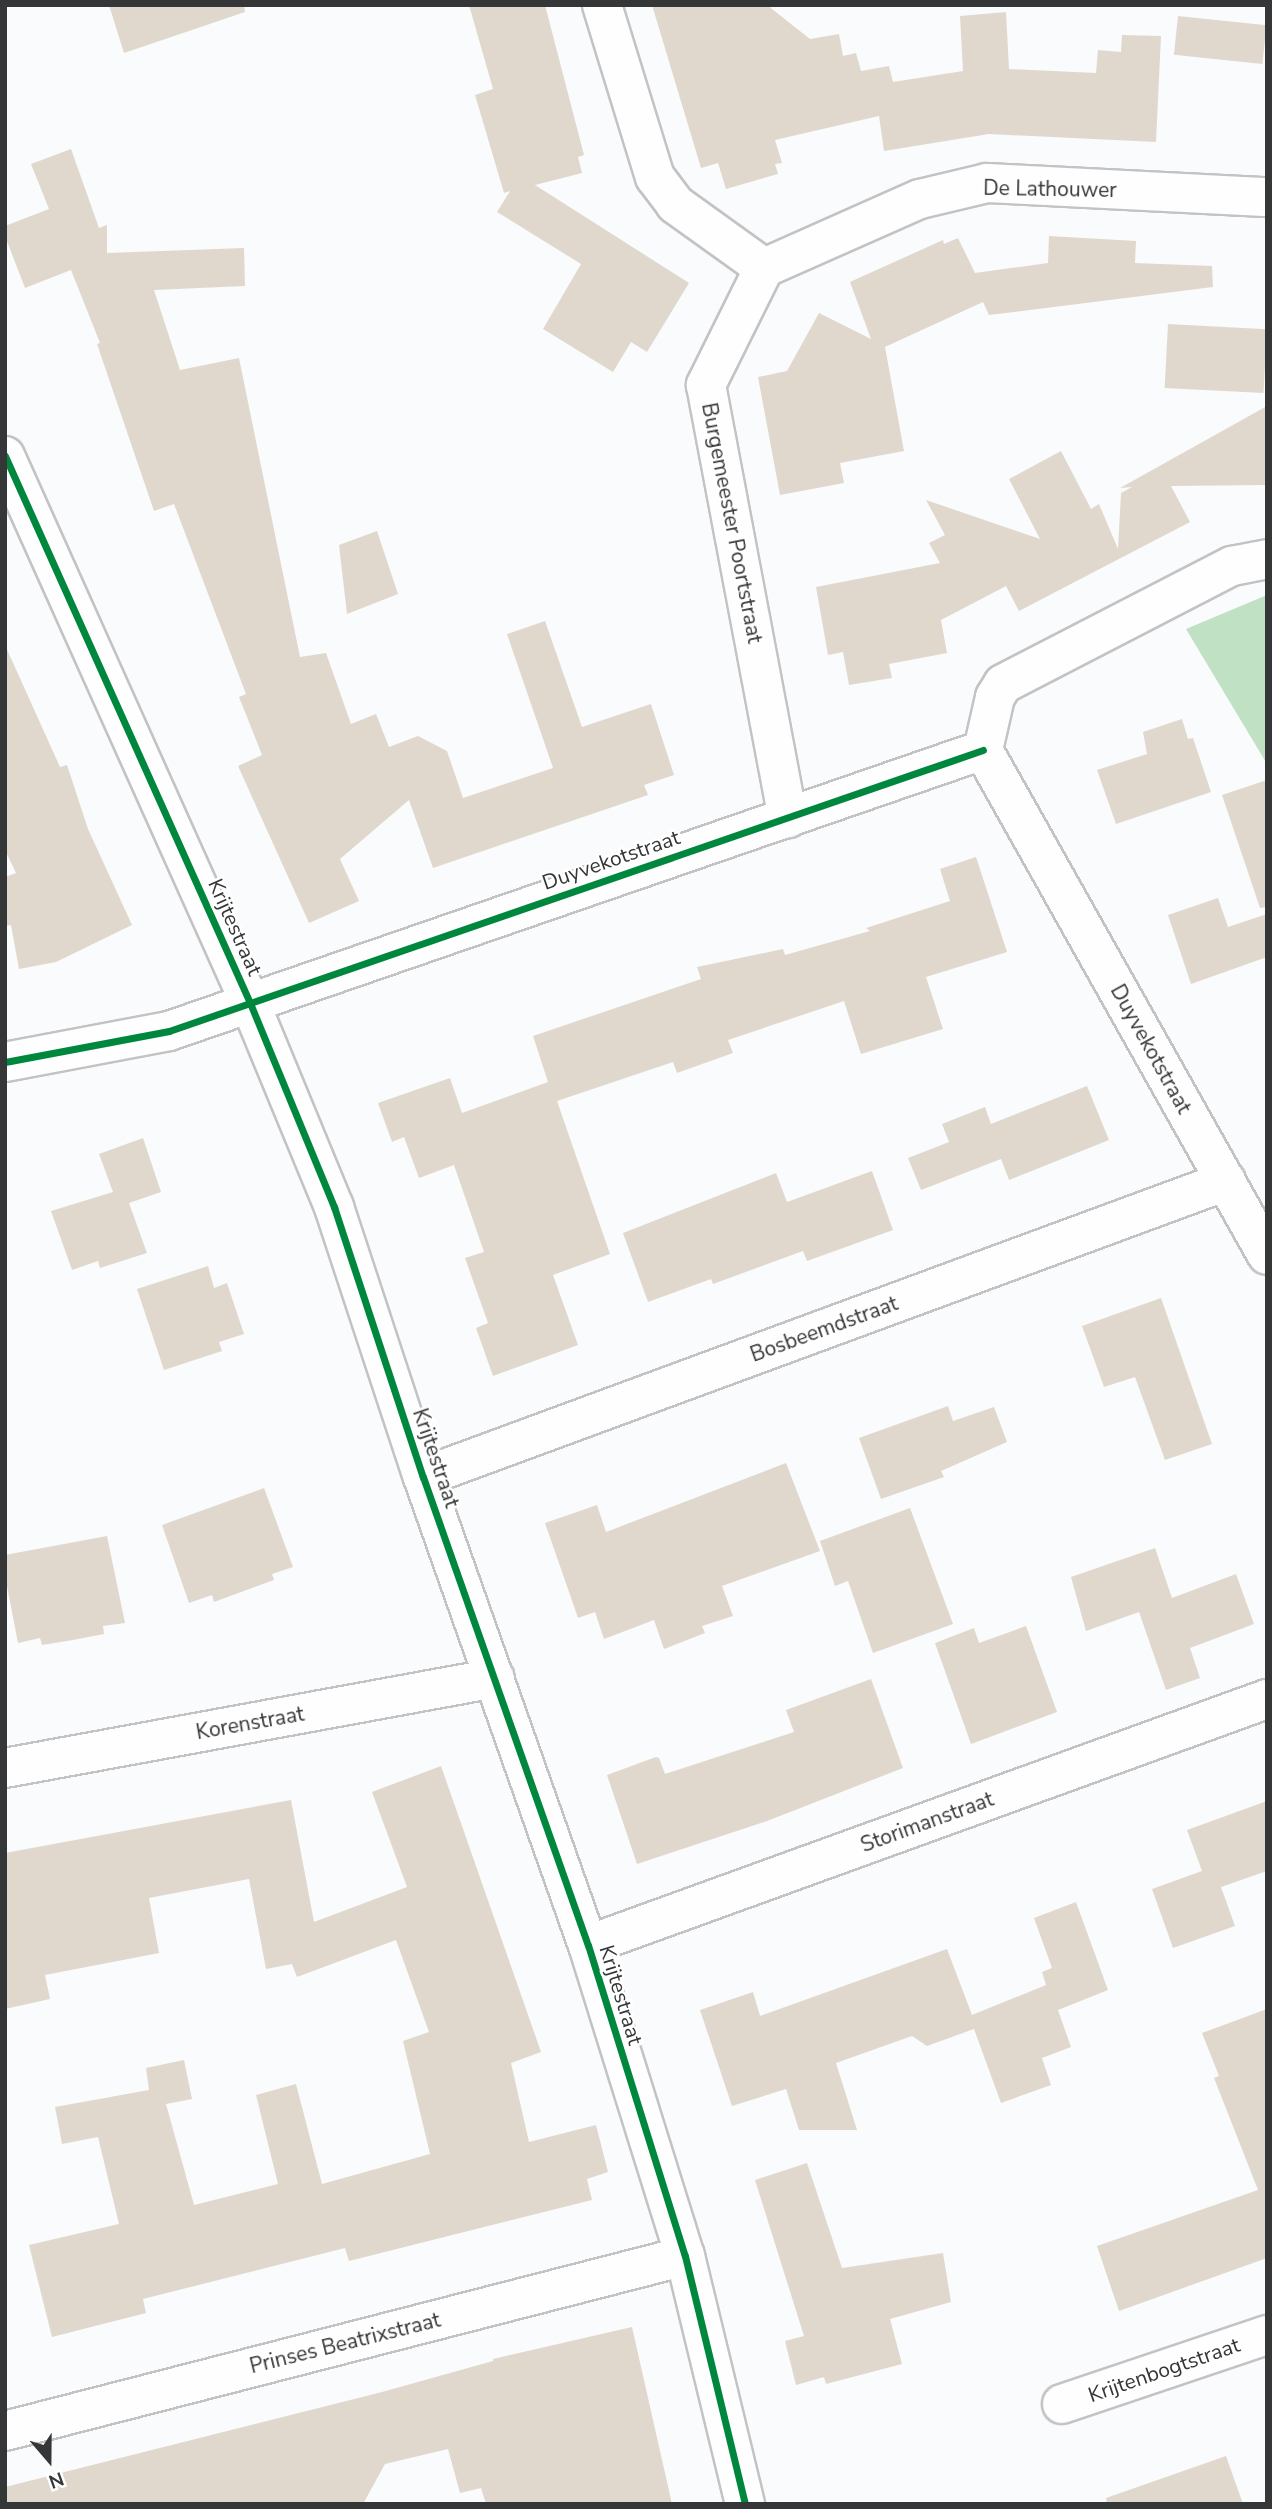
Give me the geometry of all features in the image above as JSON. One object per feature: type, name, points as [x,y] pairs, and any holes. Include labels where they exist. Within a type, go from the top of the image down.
[{"type":"street","points":[[602,5],[655,177],[674,204],[764,268]]},
{"type":"street","name":"De Lathouwer","points":[[764,268],[920,199],[987,183],[1267,197]]},
{"type":"street","name":"Burgemeester Poortstraat","points":[[764,268],[706,385],[788,818]]},
{"type":"street","name":"Krijtestraat","points":[[5,456],[250,1003],[334,1208],[424,1477],[588,1945],[685,2256],[745,2504]]},
{"type":"street","points":[[984,750],[995,697],[1003,684],[1232,566],[1267,559]]},
{"type":"street","name":"Duyvekotstraat","points":[[5,1062],[169,1031],[984,750],[1267,1255]]},
{"type":"street","name":"Bosbeemdstraat","points":[[424,1477],[1226,1181]]},
{"type":"street","name":"Korenstraat","points":[[5,1768],[495,1678]]},
{"type":"street","name":"Storimanstraat","points":[[588,1945],[1267,1699]]},
{"type":"street","name":"Prinses Beatrixstraat","points":[[5,2431],[685,2256]]},
{"type":"street","name":"Krijtenbogtstraat","points":[[1062,2404],[1267,2335]]},
{"type":"green space","points":[[1267,595],[1267,764],[1186,629]]},
{"type":"building","points":[[109,5],[244,5],[245,12],[124,53]]},
{"type":"building","points":[[469,5],[545,5],[584,155],[578,157],[582,173],[535,185],[689,283],[647,352],[631,342],[613,372],[543,329],[581,264],[497,212],[510,191],[504,193],[475,95],[493,89]]},
{"type":"building","points":[[652,5],[767,5],[810,39],[839,34],[843,56],[856,53],[861,71],[889,66],[893,82],[963,71],[960,16],[1006,12],[1009,69],[1096,73],[1098,50],[1121,52],[1122,35],[1161,36],[1156,142],[989,134],[884,151],[879,116],[775,140],[782,163],[775,164],[778,174],[726,189],[718,163],[701,168]]},
{"type":"building","points":[[1178,16],[1267,25],[1262,64],[1174,55]]},
{"type":"building","points":[[71,149],[99,228],[107,225],[107,253],[244,248],[245,286],[154,290],[180,370],[239,358],[300,657],[326,653],[351,724],[376,714],[389,747],[418,736],[447,751],[463,798],[553,768],[507,634],[545,621],[582,727],[651,704],[674,775],[644,785],[648,795],[433,868],[409,800],[340,859],[359,901],[309,923],[238,766],[262,755],[239,697],[246,694],[174,504],[154,511],[97,344],[100,343],[71,270],[25,288],[5,236],[5,226],[49,209],[31,164]]},
{"type":"building","points":[[1049,236],[1136,241],[1135,263],[1212,266],[1213,287],[989,315],[983,302],[885,347],[904,451],[840,463],[844,483],[780,495],[758,377],[787,371],[819,313],[871,339],[850,282],[943,240],[944,244],[958,238],[975,273],[1048,263]]},
{"type":"building","points":[[1168,324],[1267,329],[1264,393],[1165,388]]},
{"type":"building","points":[[1267,406],[1267,485],[1171,486],[1190,522],[1019,611],[1006,586],[941,620],[947,653],[889,664],[892,678],[849,685],[843,652],[828,655],[816,587],[940,563],[929,543],[945,535],[926,500],[1040,539],[1009,479],[1061,451],[1091,509],[1099,504],[1118,549],[1121,493],[1132,487],[1120,488]]},
{"type":"building","points":[[377,531],[398,594],[347,614],[339,545]]},
{"type":"building","points":[[5,645],[60,767],[67,765],[88,829],[132,925],[56,962],[19,969],[11,925],[5,926],[5,877],[16,873],[5,850]]},
{"type":"building","points":[[1182,719],[1188,739],[1193,738],[1211,792],[1116,824],[1097,770],[1147,754],[1143,732]]},
{"type":"building","points":[[1267,780],[1267,907],[1260,908],[1222,795]]},
{"type":"building","points":[[976,857],[1007,952],[926,977],[943,1029],[861,1054],[844,1001],[728,1040],[733,1053],[677,1073],[673,1062],[557,1101],[610,1254],[553,1275],[578,1345],[493,1376],[476,1328],[488,1323],[465,1258],[484,1252],[454,1165],[419,1178],[404,1137],[392,1142],[378,1103],[450,1078],[462,1113],[548,1082],[533,1036],[701,979],[697,967],[783,949],[785,955],[870,931],[866,928],[950,901],[940,869]]},
{"type":"building","points":[[1218,898],[1228,927],[1267,914],[1267,957],[1191,984],[1168,915]]},
{"type":"building","points":[[1087,1086],[1109,1140],[1009,1180],[1001,1159],[921,1190],[908,1158],[949,1142],[942,1124],[985,1107],[991,1124]]},
{"type":"building","points":[[143,1138],[161,1192],[129,1203],[147,1253],[100,1268],[98,1261],[72,1270],[51,1211],[113,1192],[99,1154]]},
{"type":"building","points":[[872,1171],[893,1230],[807,1261],[803,1251],[713,1284],[711,1279],[648,1302],[623,1233],[776,1173],[787,1202]]},
{"type":"building","points":[[208,1266],[214,1288],[227,1283],[244,1334],[219,1342],[222,1351],[164,1370],[137,1289]]},
{"type":"building","points":[[1161,1298],[1212,1444],[1165,1460],[1135,1377],[1104,1387],[1082,1326]]},
{"type":"building","points":[[948,1406],[953,1421],[994,1407],[1007,1442],[941,1471],[944,1477],[881,1499],[859,1438]]},
{"type":"building","points":[[786,1463],[820,1551],[722,1586],[733,1616],[702,1626],[705,1633],[664,1649],[654,1620],[604,1639],[595,1612],[578,1618],[545,1523],[597,1505],[606,1532]]},
{"type":"building","points":[[264,1488],[293,1567],[272,1574],[274,1580],[214,1602],[212,1595],[189,1603],[162,1525]]},
{"type":"building","points":[[910,1508],[953,1624],[873,1653],[848,1581],[835,1586],[820,1541]]},
{"type":"building","points":[[107,1536],[125,1623],[103,1626],[104,1634],[73,1640],[42,1645],[40,1638],[18,1643],[5,1576],[5,1555]]},
{"type":"building","points":[[1155,1548],[1172,1598],[1236,1574],[1254,1624],[1190,1648],[1200,1678],[1166,1690],[1139,1612],[1086,1631],[1071,1577]]},
{"type":"building","points":[[1026,1626],[1057,1712],[971,1744],[935,1643],[974,1628],[979,1643]]},
{"type":"building","points":[[871,1679],[903,1768],[767,1821],[637,1864],[607,1775],[656,1757],[659,1758],[665,1774],[794,1732],[786,1710]]},
{"type":"building","points":[[441,1766],[541,2052],[511,2063],[529,2142],[596,2125],[608,2172],[587,2179],[592,2200],[349,2261],[345,2248],[143,2299],[146,2313],[52,2337],[29,2245],[119,2224],[98,2137],[62,2144],[55,2107],[149,2090],[146,2068],[184,2060],[192,2099],[166,2104],[194,2205],[278,2184],[256,2095],[296,2084],[322,2184],[430,2154],[403,2041],[429,2032],[396,1940],[297,1977],[292,1964],[266,1969],[249,1879],[149,1898],[159,1953],[45,1975],[50,1999],[5,2009],[5,1853],[291,1800],[314,1922],[407,1887],[372,1792]]},
{"type":"building","points":[[1267,1801],[1267,1871],[1221,1887],[1235,1926],[1173,1948],[1152,1889],[1202,1871],[1187,1830]]},
{"type":"building","points":[[1076,1902],[1108,1990],[1058,2010],[1071,2047],[1042,2058],[1051,2085],[1001,2103],[974,2029],[927,2046],[912,2036],[836,2063],[857,2130],[799,2130],[786,2089],[732,2106],[700,2010],[753,1992],[760,2016],[947,1949],[972,2015],[1046,1985],[1042,1972],[1052,1968],[1034,1918]]},
{"type":"building","points":[[1267,2009],[1267,2258],[1119,2311],[1097,2246],[1258,2190],[1214,2078],[1219,2076],[1202,2033]]},
{"type":"building","points":[[807,2163],[842,2268],[943,2253],[951,2302],[890,2319],[902,2364],[826,2384],[824,2377],[796,2385],[785,2341],[804,2336],[755,2180]]},
{"type":"building","points":[[632,2327],[672,2504],[486,2504],[481,2488],[460,2493],[448,2449],[385,2464],[363,2504],[5,2504],[5,2487],[382,2392],[493,2359]]},
{"type":"building","points":[[1226,2456],[1243,2504],[1107,2504],[1106,2498]]},
{"type":"cycle path","points":[[5,456],[250,1003],[334,1207],[423,1477],[588,1945],[685,2256],[745,2504]]},
{"type":"cycle path","points":[[5,1062],[169,1031],[983,750]]}]
